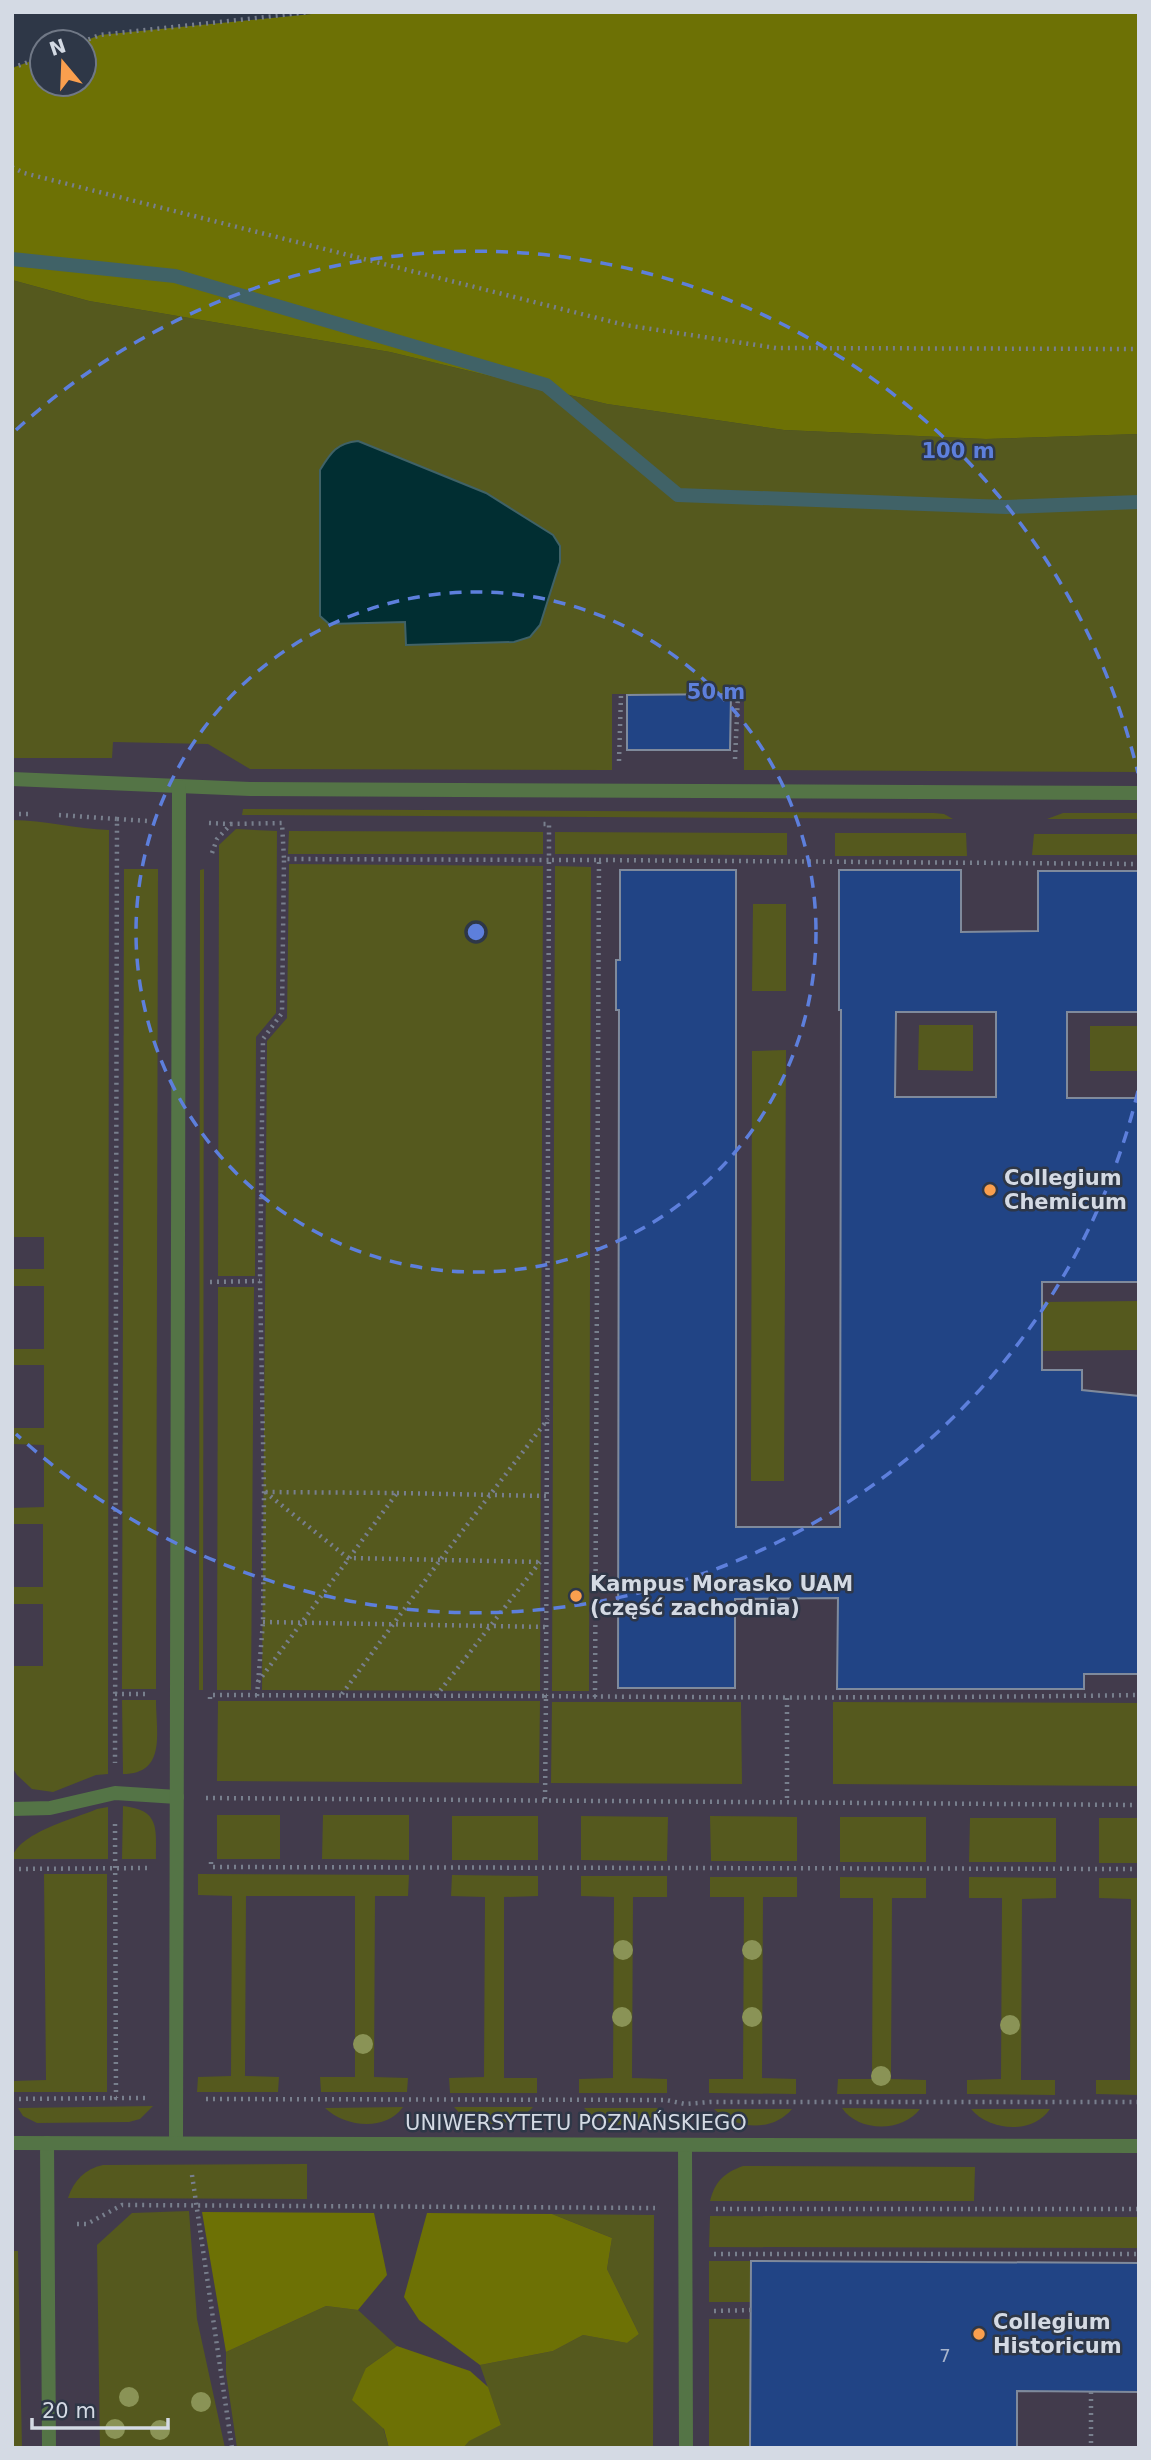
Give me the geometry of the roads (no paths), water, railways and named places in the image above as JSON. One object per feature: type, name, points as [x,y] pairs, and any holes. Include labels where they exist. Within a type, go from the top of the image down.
[{"type":"street","points":[[12,779],[179,787],[1139,793]]},
{"type":"street","points":[[176,2143],[179,787]]},
{"type":"street","points":[[12,1809],[50,1808],[115,1793],[177,1797]]},
{"type":"street","name":"UNIWERSYTETU POZNAŃSKIEGO","points":[[12,2143],[1139,2146]]},
{"type":"street","points":[[47,2143],[49,2448]]},
{"type":"street","points":[[685,2145],[686,2448]]},
{"type":"waterway","points":[[12,259],[175,276],[546,385],[678,495],[1006,507],[1139,502]]},
{"type":"place","name":"Collegium Chemicum","points":[[990,1190]]},
{"type":"place","name":"Kampus Morasko UAM (część zachodnia)","points":[[576,1596]]},
{"type":"place","name":"Collegium Historicum","points":[[979,2334]]}]
